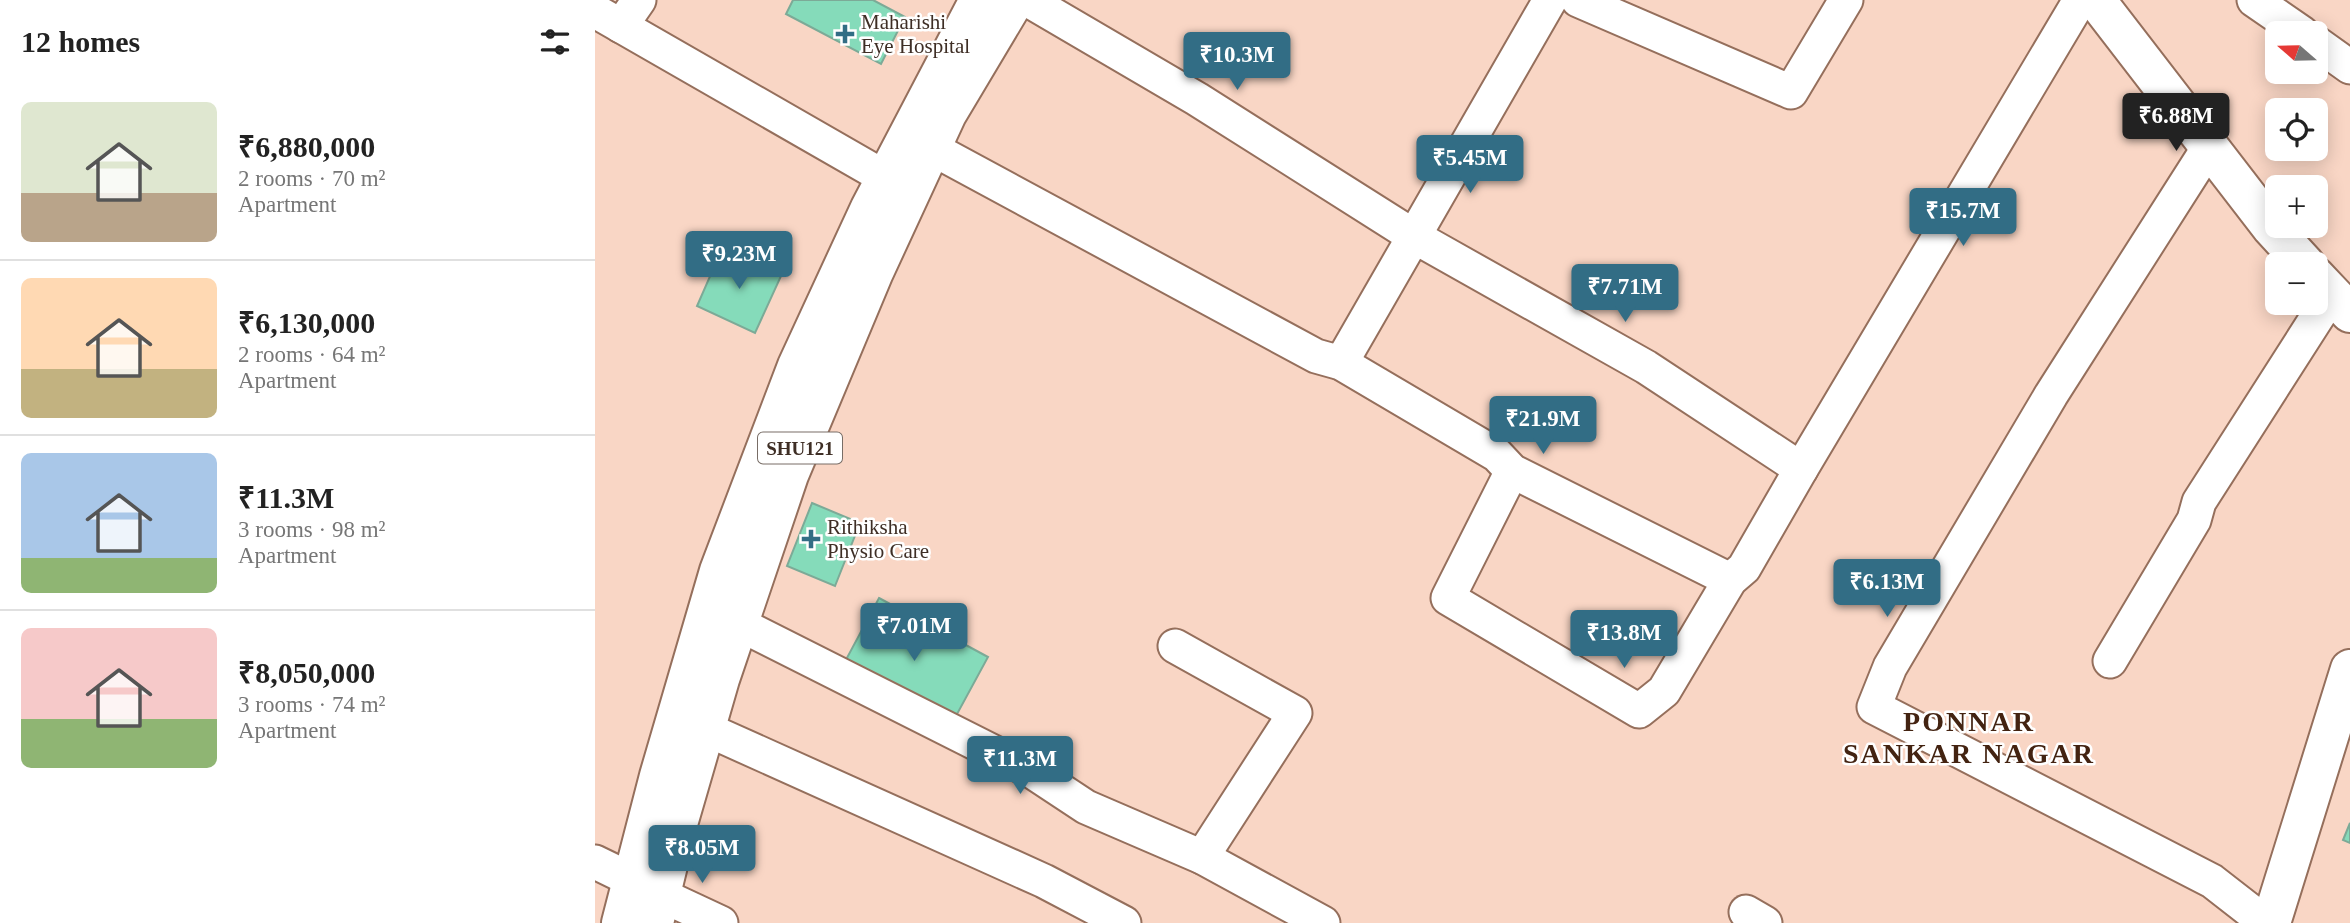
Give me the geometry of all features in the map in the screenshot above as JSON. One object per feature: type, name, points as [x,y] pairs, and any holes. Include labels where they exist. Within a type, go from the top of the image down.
[{"type":"main road","name":"SHU121","points":[[649,899],[659,776],[719,571],[797,366],[870,208],[979,0]]},
{"type":"main road","name":"SHU121","points":[[621,923],[649,899],[678,824],[739,624],[789,475],[874,272],[947,114],[1015,0]]},
{"type":"main road","points":[[2096,0],[2270,228],[2293,252]]},
{"type":"main road","points":[[2269,923],[2350,669]]},
{"type":"street","points":[[1028,0],[1197,99],[1415,237],[1646,367],[1801,469]]},
{"type":"street","points":[[1341,363],[1550,0]]},
{"type":"street","points":[[1578,0],[1791,92],[1846,0]]},
{"type":"street","points":[[1512,471],[1448,598],[1640,711],[1664,691],[1730,580],[1744,568],[2080,0]]},
{"type":"street","points":[[2254,0],[2285,21]]},
{"type":"street","points":[[618,12],[886,178]]},
{"type":"street","points":[[2328,52],[2350,67]]},
{"type":"street","points":[[2209,147],[2051,395],[1891,667],[1874,707],[2212,881],[2269,923]]},
{"type":"street","points":[[931,148],[1316,356],[1341,363],[1497,455],[1512,471],[1730,580]]},
{"type":"street","points":[[2111,661],[2194,520],[2199,502],[2333,294]]},
{"type":"street","points":[[739,624],[1033,772],[1086,807],[1202,857],[1323,923]]},
{"type":"street","points":[[1175,646],[1295,713],[1202,857]]},
{"type":"street","points":[[706,729],[1044,881],[1124,923]]},
{"type":"street","points":[[595,862],[649,899],[721,923]]},
{"type":"building","points":[[793,0],[873,0],[905,17],[881,64],[786,14]]},
{"type":"building","points":[[722,249],[781,276],[755,333],[697,306]]},
{"type":"building","points":[[812,503],[860,523],[835,586],[787,566]]},
{"type":"building","points":[[879,598],[988,657],[950,727],[841,669]]},
{"type":"building","points":[[2350,823],[2350,843],[2343,840]]},
{"type":"place","name":"Maharishi Eye Hospital","points":[[845,34]]},
{"type":"place","name":"Rithiksha Physio Care","points":[[811,539]]},
{"type":"district","name":"PONNAR SANKAR NAGAR","points":[[1969,737]]}]
